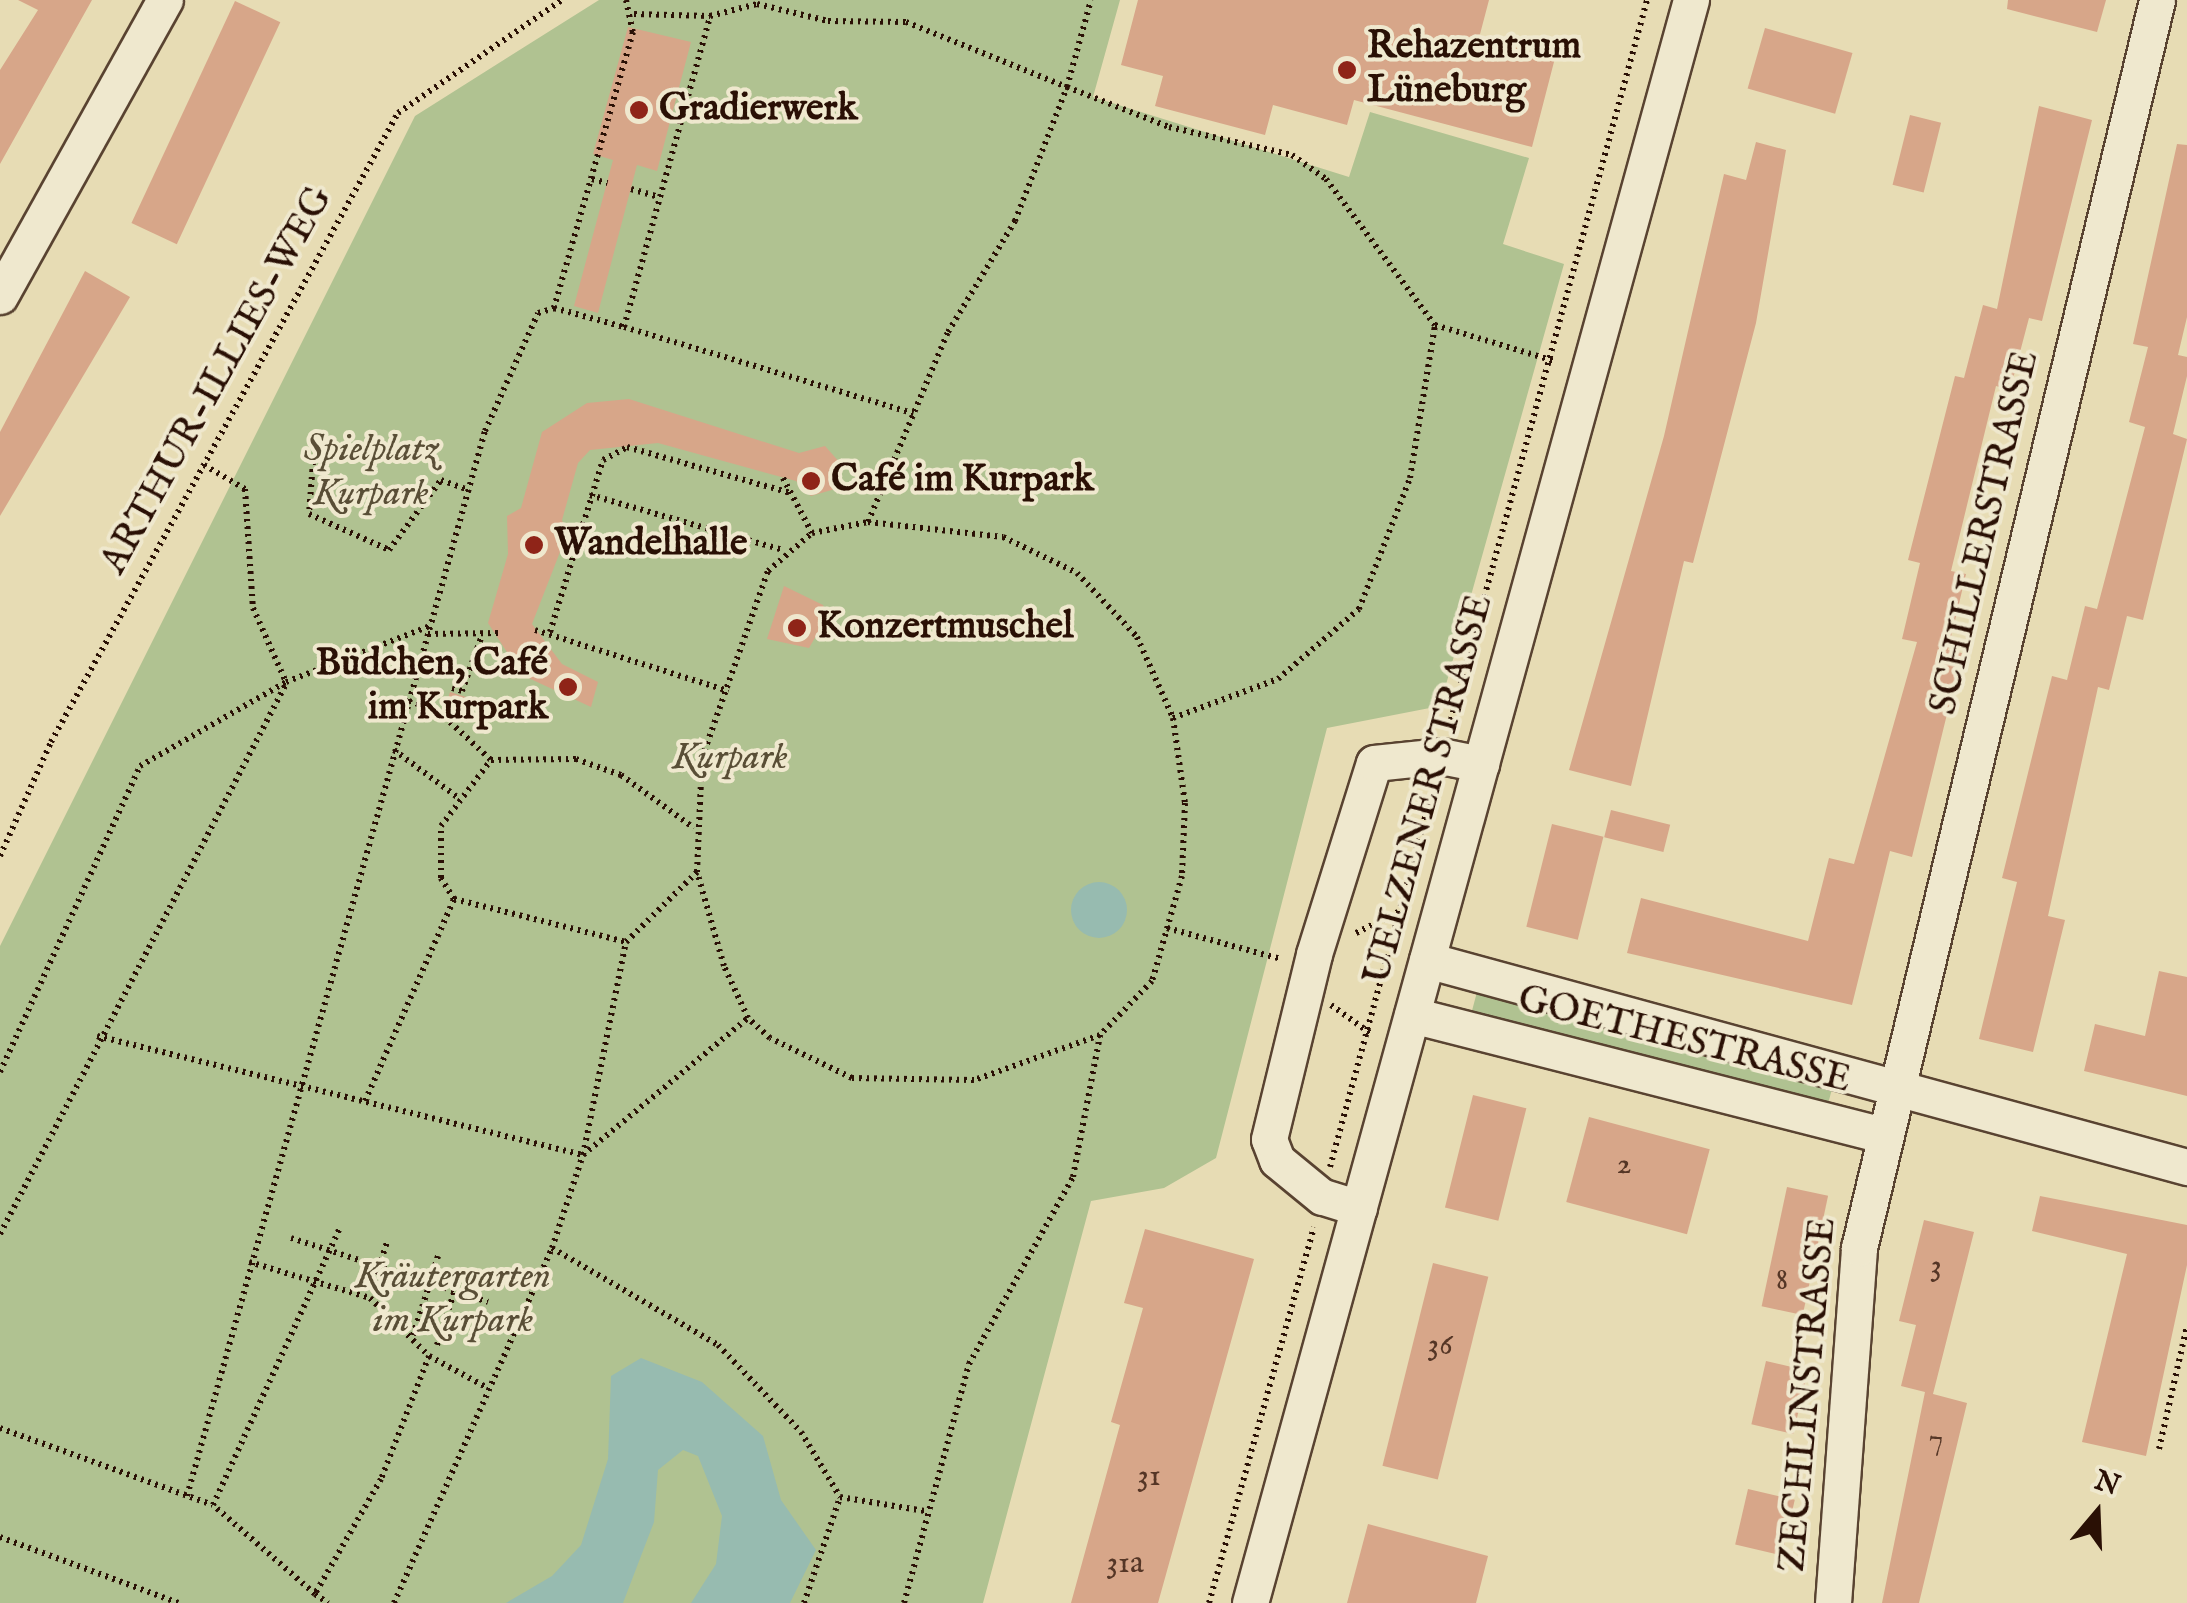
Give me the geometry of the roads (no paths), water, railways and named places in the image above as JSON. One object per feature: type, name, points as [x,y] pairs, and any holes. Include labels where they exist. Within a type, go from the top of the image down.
[{"type":"street","points":[[0,296],[165,0]]},
{"type":"street","name":"UELZENER STRASSE","points":[[1250,1603],[1691,0]]},
{"type":"street","name":"SCHILLERSTRASSE","points":[[1898,1085],[2156,0]]},
{"type":"street","points":[[1359,1208],[1322,1198],[1277,1160],[1268,1138],[1309,970],[1364,779],[1374,763],[1442,756],[1481,764]]},
{"type":"street","name":"GOETHESTRASSE","points":[[1427,960],[1898,1085],[2187,1167]]},
{"type":"street","name":"GOETHESTRASSE","points":[[1408,1028],[1884,1136],[1898,1085]]},
{"type":"street","name":"ZECHLINSTRASSE","points":[[1833,1603],[1859,1248],[1884,1136]]},
{"type":"water","points":[[1099,882],[1119,890],[1127,910],[1119,930],[1099,938],[1079,930],[1071,910],[1079,890]]},
{"type":"water","points":[[641,1358],[702,1382],[763,1436],[781,1500],[816,1550],[790,1603],[691,1603],[716,1564],[722,1516],[698,1456],[683,1450],[658,1470],[654,1522],[623,1603],[506,1603],[552,1576],[581,1545],[608,1459],[611,1376]]},
{"type":"place","name":"Rehazentrum Lüneburg","points":[[1347,70]]},
{"type":"place","name":"Gradierwerk","points":[[639,110]]},
{"type":"place","name":"Café im Kurpark","points":[[811,481]]},
{"type":"place","name":"Wandelhalle","points":[[534,545]]},
{"type":"place","name":"Konzertmuschel","points":[[797,628]]},
{"type":"place","name":"Büdchen, Café im Kurpark","points":[[568,687]]},
{"type":"park label","name":"Spielplatz Kurpark","points":[[371,473]]},
{"type":"park label","name":"Kurpark","points":[[730,759]]},
{"type":"park label","name":"Kräutergarten im Kurpark","points":[[453,1300]]}]
